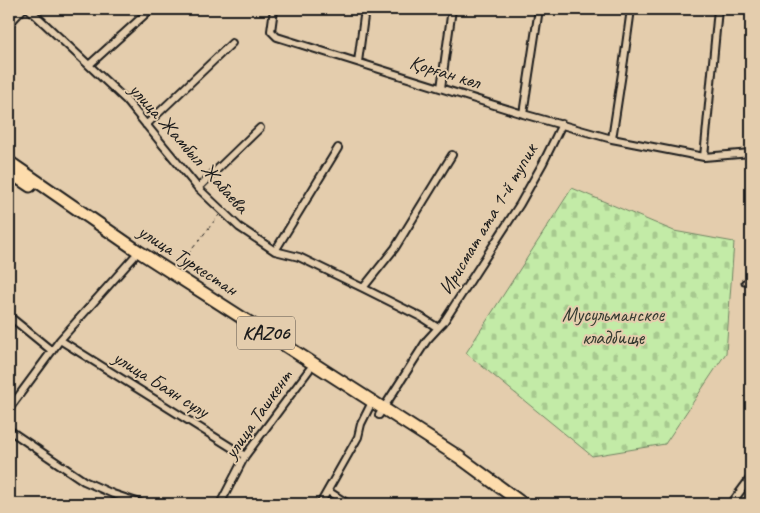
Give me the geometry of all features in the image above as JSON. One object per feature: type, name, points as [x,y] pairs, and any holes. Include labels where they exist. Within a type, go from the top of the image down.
[{"type":"highway","name":"улица Туркестан","points":[[9,162],[138,251],[370,405],[459,457],[523,504]]},
{"type":"highway","name":"улица Туркестан","points":[[9,172],[134,257],[309,370],[370,405]]},
{"type":"highway","name":"улица Туркестан","points":[[381,412],[511,504]]},
{"type":"street","points":[[9,24],[22,9]]},
{"type":"street","name":"улица Жамбыл Жабаева","points":[[29,9],[126,100],[198,188],[239,227],[275,251],[299,257],[421,317],[438,328]]},
{"type":"street","points":[[89,65],[151,9]]},
{"type":"street","name":"Қорған көл","points":[[274,9],[271,31],[277,37],[523,114],[612,139],[704,157],[751,153]]},
{"type":"street","points":[[358,62],[366,9]]},
{"type":"street","points":[[441,88],[452,9]]},
{"type":"street","points":[[523,114],[539,9]]},
{"type":"street","points":[[612,139],[631,9]]},
{"type":"street","points":[[704,157],[718,9]]},
{"type":"street","points":[[146,124],[232,43]]},
{"type":"street","name":"Ирисмат ата 1-й тупик","points":[[438,328],[520,204],[562,124]]},
{"type":"street","points":[[198,188],[260,128]]},
{"type":"street","points":[[275,251],[338,148]]},
{"type":"street","points":[[363,288],[395,248],[452,155]]},
{"type":"street","points":[[9,409],[60,340],[134,257]]},
{"type":"street","points":[[9,316],[52,351]]},
{"type":"street","points":[[381,412],[427,340],[438,328]]},
{"type":"street","name":"улица Баян сулу","points":[[60,340],[244,456]]},
{"type":"street","name":"улица Ташкент","points":[[220,504],[244,456],[309,370]]},
{"type":"street","points":[[320,504],[358,437],[361,424],[370,405]]},
{"type":"street","points":[[9,430],[84,481],[143,504]]},
{"type":"street","points":[[731,504],[751,477]]},
{"type":"street","points":[[328,491],[348,504]]},
{"type":"lane","points":[[744,282],[751,282]]},
{"type":"path","points":[[173,273],[222,212]]},
{"type":"green space","name":"Мусульманское кладбище","points":[[572,188],[674,231],[734,242],[726,353],[665,444],[592,456],[466,353]]}]
